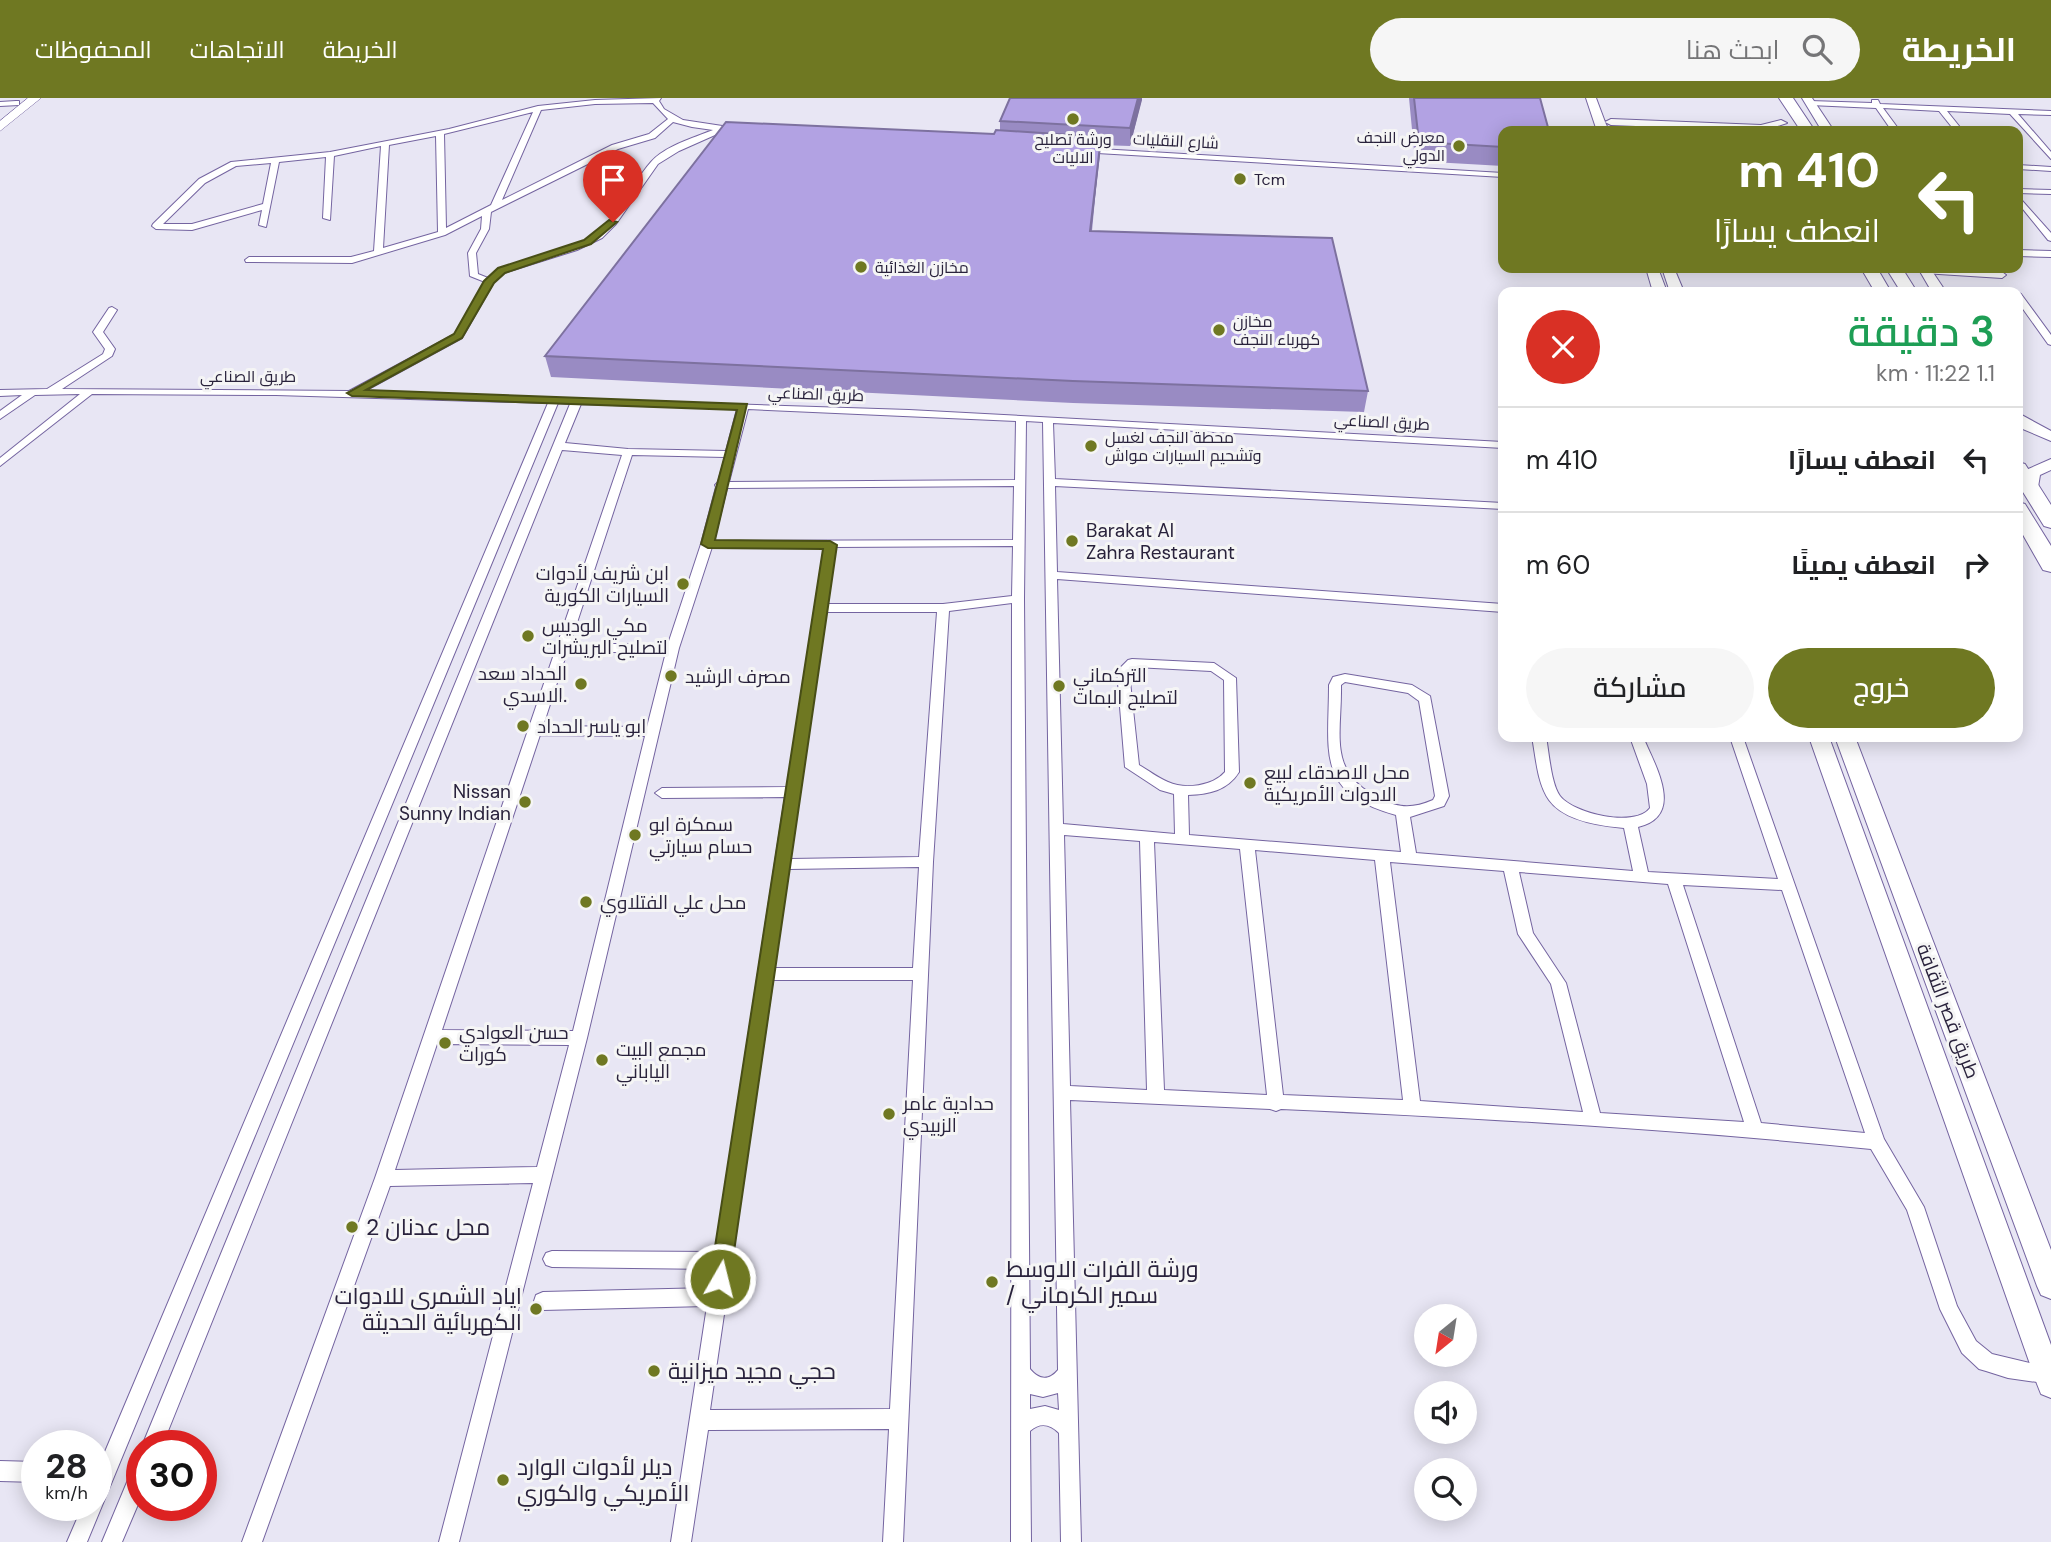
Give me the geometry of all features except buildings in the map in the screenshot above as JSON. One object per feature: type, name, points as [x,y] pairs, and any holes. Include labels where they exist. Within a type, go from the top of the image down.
[{"type":"highway","points":[[1786,98],[1805,126]]},
{"type":"highway","points":[[1773,108],[1775,126]]},
{"type":"highway","points":[[2023,476],[2051,522]]},
{"type":"highway","points":[[2023,520],[2051,565]]},
{"type":"main road","points":[[0,127],[35,98]]},
{"type":"main road","points":[[0,117],[19,101]]},
{"type":"street","points":[[1591,98],[1609,126]]},
{"type":"street","points":[[1602,98],[1609,126]]},
{"type":"street","points":[[266,206],[192,227],[156,226],[156,223],[202,181],[226,167],[330,154],[440,133],[538,108],[656,99],[661,111],[671,119],[688,124],[750,130]]},
{"type":"street","points":[[0,104],[19,101]]},
{"type":"street","points":[[1809,101],[1875,102],[2051,113]]},
{"type":"street","points":[[1809,101],[1825,126]]},
{"type":"street","points":[[1875,102],[1892,126]]},
{"type":"street","points":[[489,281],[474,276],[472,253],[538,108]]},
{"type":"street","points":[[1941,108],[1955,126]]},
{"type":"street","points":[[2012,111],[2051,157]]},
{"type":"street","points":[[249,260],[352,260],[442,233],[615,147],[652,135],[671,119]]},
{"type":"street","points":[[352,393],[459,336],[489,281],[511,266],[575,248],[599,236],[613,222],[655,162],[722,128]]},
{"type":"street","points":[[440,133],[442,233]]},
{"type":"street","points":[[378,252],[385,143]]},
{"type":"street","name":"شارع النقليات","points":[[1067,149],[1498,174]]},
{"type":"street","points":[[327,218],[330,154]]},
{"type":"street","points":[[262,225],[275,160]]},
{"type":"street","points":[[2023,167],[2051,169]]},
{"type":"street","points":[[2023,191],[2051,192]]},
{"type":"street","points":[[2023,204],[2051,238]]},
{"type":"street","points":[[2023,253],[2051,254]]},
{"type":"street","points":[[2023,303],[2051,342]]},
{"type":"street","points":[[50,391],[107,356],[110,349],[98,332],[112,310]]},
{"type":"street","points":[[2035,319],[2051,320]]},
{"type":"street","points":[[0,463],[90,391]]},
{"type":"street","points":[[0,416],[33,392]]},
{"type":"street","name":"طريق الصناعي","points":[[0,393],[352,393],[577,400],[1048,420],[1498,445]]},
{"type":"street","points":[[112,1450],[554,400]]},
{"type":"street","points":[[158,1430],[577,400]]},
{"type":"street","points":[[449,1542],[579,1038],[673,648],[708,544],[720,485],[743,407]]},
{"type":"street","points":[[1021,419],[1018,599],[1021,1542]]},
{"type":"street","points":[[1048,420],[1071,1542]]},
{"type":"street","points":[[2023,422],[2033,430],[2051,436]]},
{"type":"street","points":[[2023,439],[2051,446]]},
{"type":"street","points":[[558,446],[628,452],[729,454]]},
{"type":"street","points":[[252,1542],[384,1178],[628,452]]},
{"type":"street","points":[[2031,490],[2032,473],[2051,464]]},
{"type":"street","points":[[1048,482],[1498,506]]},
{"type":"street","points":[[720,485],[1021,483]]},
{"type":"street","points":[[708,544],[1019,542]]},
{"type":"street","points":[[681,1542],[830,545]]},
{"type":"street","points":[[492,549],[517,549]]},
{"type":"street","points":[[1053,575],[1498,608]]},
{"type":"street","points":[[821,608],[943,608],[1018,599]]},
{"type":"street","points":[[893,1542],[920,974],[943,608]]},
{"type":"street","points":[[564,648],[673,648]]},
{"type":"street","points":[[1132,663],[1214,667],[1230,678],[1233,772],[1221,784],[1200,790],[1181,790],[1165,788],[1132,768],[1123,671],[1132,663]]},
{"type":"street","points":[[1345,678],[1412,689],[1424,699],[1442,796],[1439,803],[1432,807],[1402,812],[1352,788],[1336,765],[1338,680],[1345,678]]},
{"type":"street","points":[[533,730],[654,732]]},
{"type":"street","points":[[1540,742],[1553,798],[1566,809],[1582,816],[1630,824],[1648,820],[1656,813],[1658,802],[1639,742]]},
{"type":"street","points":[[1739,742],[1876,1142],[1915,1207],[1950,1309],[1969,1347],[1986,1362],[2050,1380]]},
{"type":"street","points":[[1821,742],[2050,1380]]},
{"type":"street","name":"طريق قصر الثقافة","points":[[1847,742],[2051,1286]]},
{"type":"street","points":[[400,770],[426,771]]},
{"type":"street","points":[[1181,790],[1182,839]]},
{"type":"street","points":[[662,793],[793,792]]},
{"type":"street","points":[[1402,812],[1409,857]]},
{"type":"street","points":[[1630,824],[1642,877]]},
{"type":"street","points":[[1057,829],[1642,877],[1787,885]]},
{"type":"street","points":[[1147,836],[1156,1097]]},
{"type":"street","points":[[1247,844],[1276,1104]]},
{"type":"street","points":[[1382,856],[1412,1108]]},
{"type":"street","points":[[782,864],[926,862]]},
{"type":"street","points":[[1510,865],[1526,934],[1558,983],[1593,1120]]},
{"type":"street","points":[[1674,879],[1755,1130]]},
{"type":"street","points":[[766,974],[920,974]]},
{"type":"street","points":[[431,1037],[579,1038]]},
{"type":"street","points":[[1062,1093],[1412,1108],[1755,1130],[1876,1142]]},
{"type":"street","points":[[384,1178],[543,1175]]},
{"type":"street","points":[[552,1259],[723,1261]]},
{"type":"street","points":[[543,1301],[717,1297]]},
{"type":"street","points":[[1021,1373],[1030,1384],[1043,1388],[1057,1385],[1066,1375]]},
{"type":"street","points":[[1021,1427],[1031,1418],[1045,1415],[1059,1419],[1069,1430]]},
{"type":"street","points":[[699,1420],[898,1419]]},
{"type":"street","points":[[0,1471],[21,1472]]},
{"type":"street","points":[[112,1542],[126,1508]]},
{"type":"street","points":[[77,1542],[86,1521]]},
{"type":"place","name":"ورشة تصليح الاليات","points":[[1073,119]]},
{"type":"place","name":"معرض النجف الدولي","points":[[1459,146]]},
{"type":"place","name":"Tcm","points":[[1240,179]]},
{"type":"place","name":"مخازن الغذائية","points":[[861,267]]},
{"type":"place","name":"مخازن كهرباء النجف","points":[[1219,330]]},
{"type":"place","name":"محطة النجف لغسل وتشحيم السيارات مواش","points":[[1091,446]]},
{"type":"place","name":"Barakat Al Zahra Restaurant","points":[[1072,541]]},
{"type":"place","name":"ابن شريف لأدوات السيارات الكورية","points":[[683,584]]},
{"type":"place","name":"مكي الوديس لتصليح البريشرات","points":[[528,636]]},
{"type":"place","name":"مصرف الرشيد","points":[[671,676]]},
{"type":"place","name":"الحداد سعد الاسدي.","points":[[581,684]]},
{"type":"place","name":"التركماني لتصليح البمات","points":[[1059,686]]},
{"type":"place","name":"ابو ياسر الحداد","points":[[523,726]]},
{"type":"place","name":"محل الاصدقاء لبيع الادوات الأمريكية","points":[[1250,783]]},
{"type":"place","name":"Nissan Sunny Indian","points":[[525,802]]},
{"type":"place","name":"سمكرة ابو حسام سيارتي","points":[[635,835]]},
{"type":"place","name":"محل علي الفتلاوي","points":[[586,902]]},
{"type":"place","name":"حسن العوادي كورات","points":[[445,1043]]},
{"type":"place","name":"مجمع البيت الياباني","points":[[602,1060]]},
{"type":"place","name":"حدادية عامر الزبيدي","points":[[889,1114]]},
{"type":"place","name":"محل عدنان 2","points":[[352,1227]]},
{"type":"place","name":"ورشة الفرات الاوسط / سمير الكرماني","points":[[992,1282]]},
{"type":"place","name":"اياد الشمري للادوات الكهربائية الحديثة","points":[[536,1309]]},
{"type":"place","name":"حجي مجيد ميزانية","points":[[654,1371]]},
{"type":"place","name":"ديلر لأدوات الوارد الأمريكي والكوري","points":[[503,1480]]},
{"type":"route","points":[[613,222],[599,236],[575,248],[501,271],[489,281],[459,336],[352,393],[743,407],[720,485],[708,544],[830,545],[720,1279]]}]
